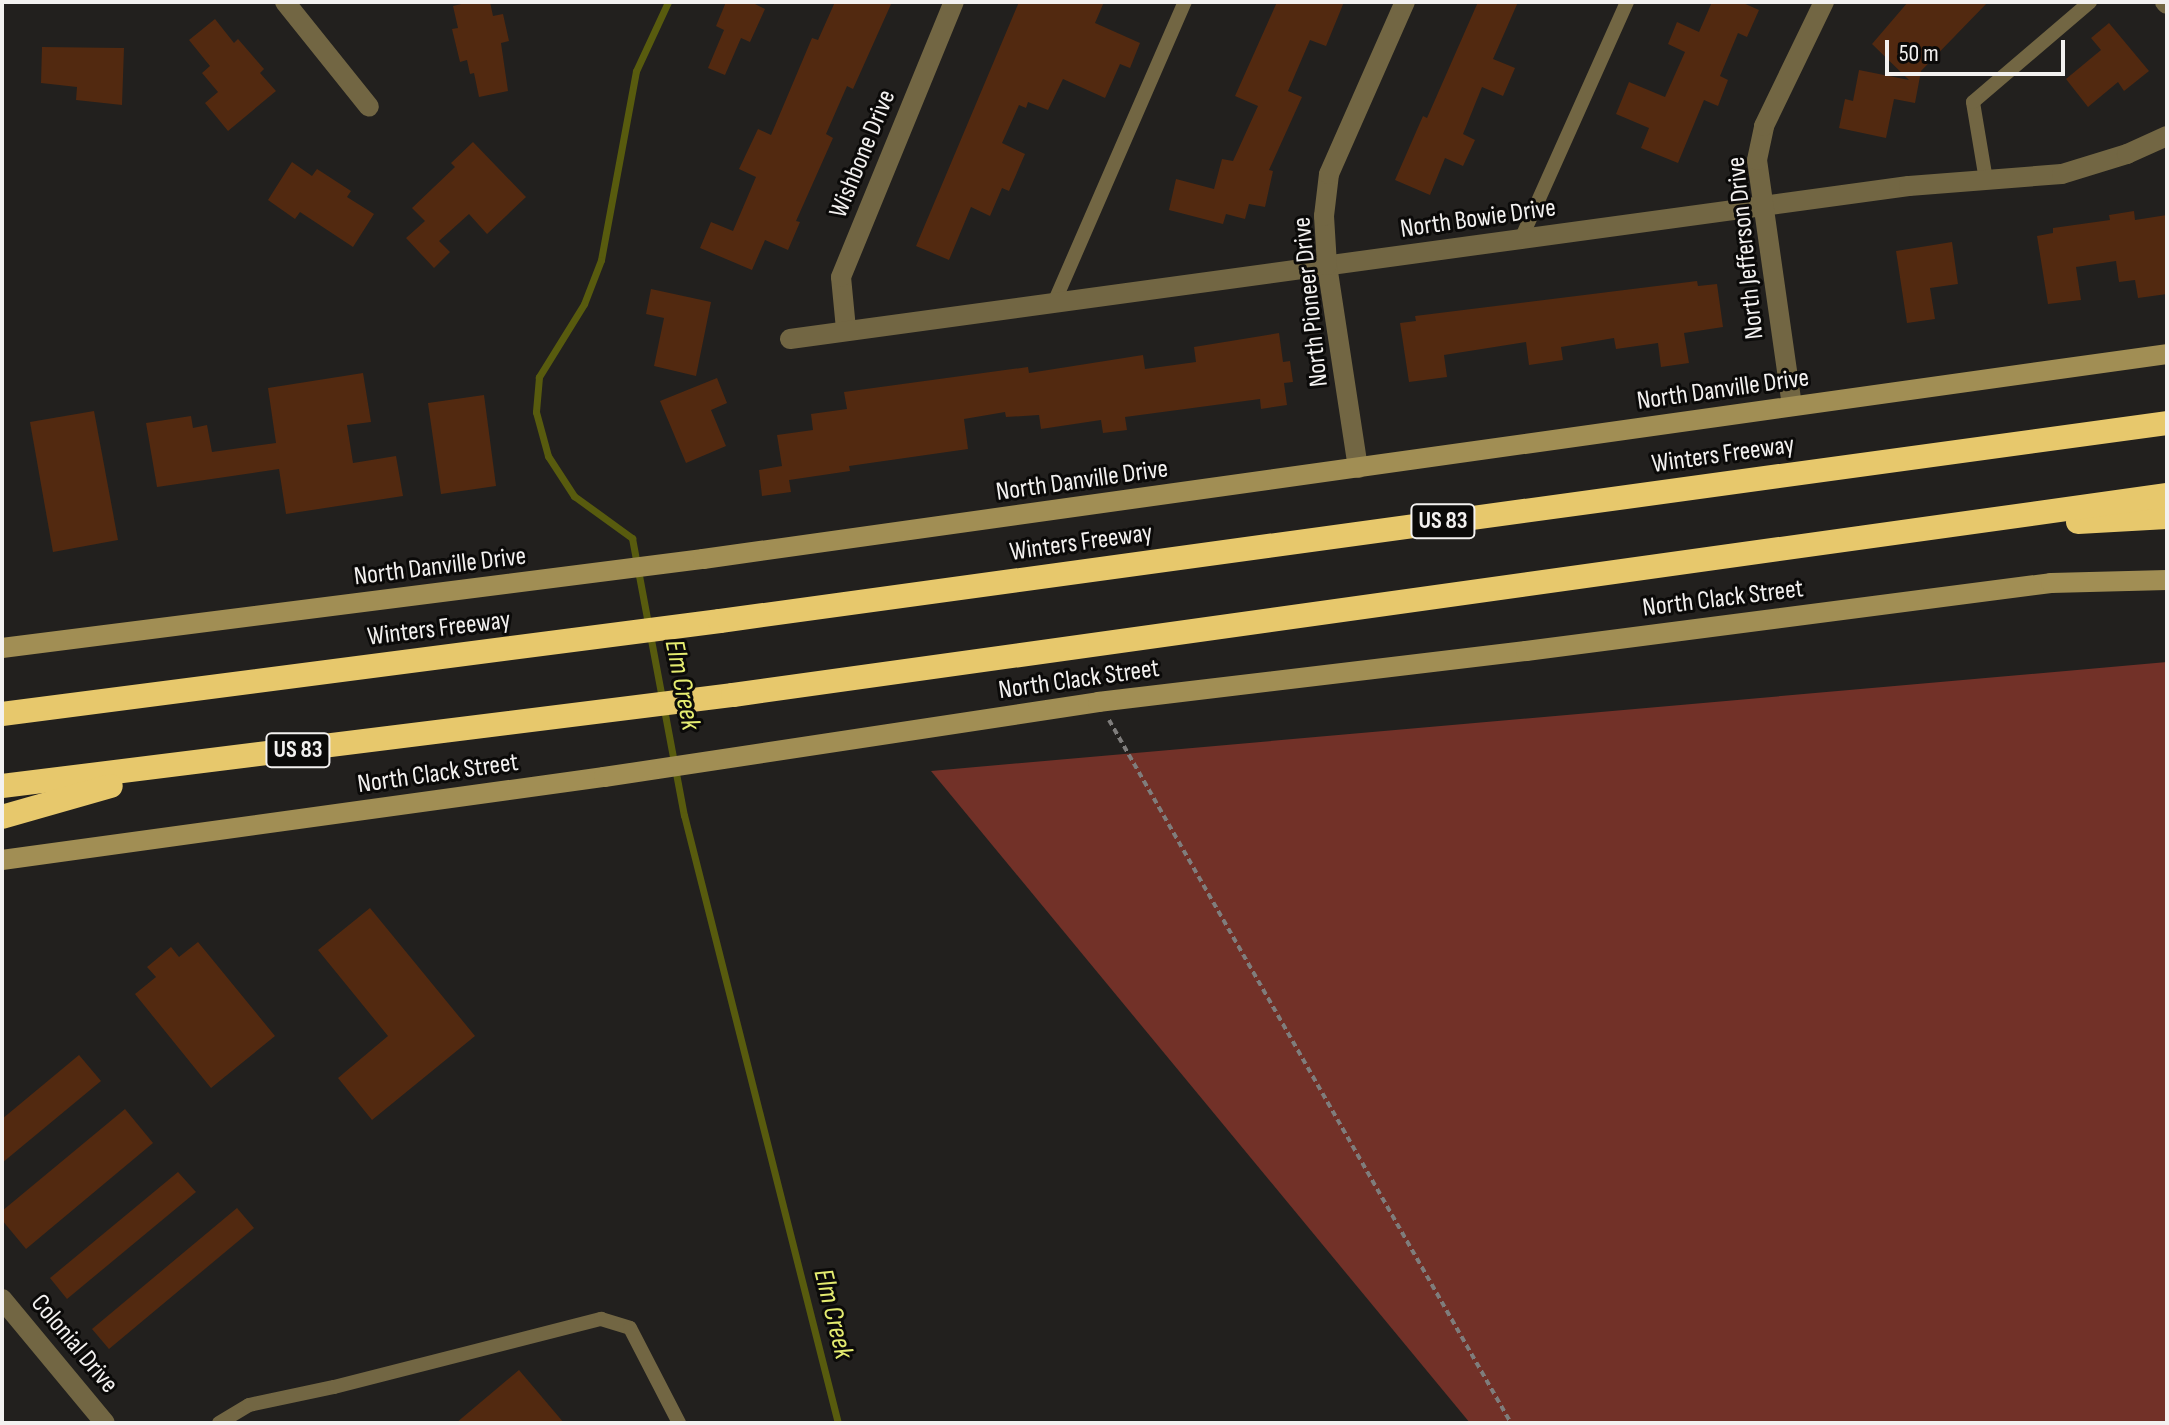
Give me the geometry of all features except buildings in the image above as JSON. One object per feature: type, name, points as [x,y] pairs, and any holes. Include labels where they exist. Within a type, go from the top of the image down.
[{"type":"highway","name":"Winters Freeway","points":[[2,714],[720,621],[2167,423]]},
{"type":"highway","name":"US 83","points":[[2,786],[593,714],[1928,531],[2167,495]]},
{"type":"highway","points":[[1928,531],[2167,517]]},
{"type":"highway","points":[[2,817],[201,762]]},
{"type":"main road","name":"North Danville Drive","points":[[2,648],[703,559],[2167,354]]},
{"type":"main road","name":"North Clack Street","points":[[2,860],[604,777],[1098,702],[2051,583],[2167,580]]},
{"type":"street","points":[[285,2],[369,107]]},
{"type":"street","name":"Wishbone Drive","points":[[846,329],[841,277],[954,2]]},
{"type":"street","name":"North Pioneer Drive","points":[[1358,468],[1327,265],[1324,216],[1329,174],[1405,2]]},
{"type":"street","name":"North Jefferson Drive","points":[[1792,406],[1757,160],[1764,126],[1824,2]]},
{"type":"street","name":"North Bowie Drive","points":[[790,339],[1909,186],[2062,174],[2127,154],[2167,136]]},
{"type":"street","name":"Colonial Drive","points":[[2,1299],[105,1423]]},
{"type":"lane","points":[[1053,305],[1185,2]]},
{"type":"lane","points":[[1521,239],[1627,2]]},
{"type":"lane","points":[[1986,180],[1973,102],[2090,2]]},
{"type":"lane","points":[[219,1423],[249,1405],[334,1387],[601,1319],[630,1328],[679,1423]]},
{"type":"path","points":[[1098,702],[1511,1423]]},
{"type":"shaded area","points":[[2167,662],[2167,1423],[1470,1423],[931,771]]},
{"type":"waterway","name":"Elm Creek","points":[[668,2],[636,71],[601,260],[584,304],[539,377],[536,412],[548,456],[574,496],[632,538],[684,815],[838,1423]]}]
